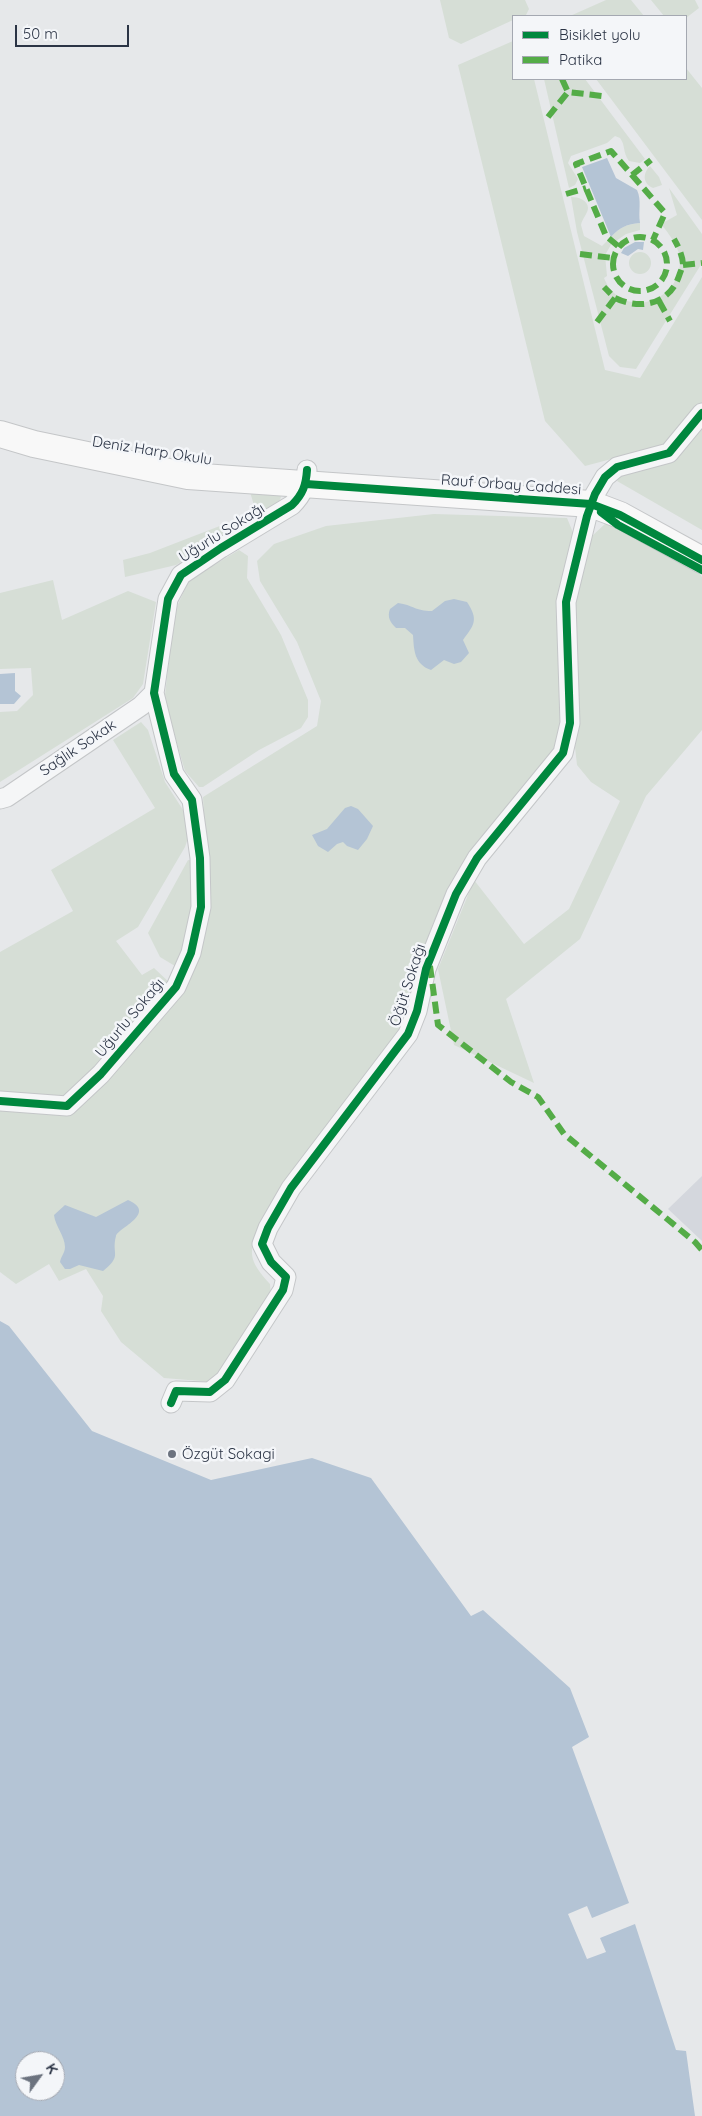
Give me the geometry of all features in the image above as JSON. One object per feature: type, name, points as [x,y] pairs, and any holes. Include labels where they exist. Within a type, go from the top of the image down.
[{"type":"street","points":[[593,499],[605,476],[617,467],[669,453],[702,413]]},
{"type":"street","name":"Deniz Harp Okulu","points":[[0,421],[28,430],[191,460],[306,477]]},
{"type":"street","name":"Deniz Harp Okulu","points":[[0,434],[34,444],[188,476],[306,477]]},
{"type":"street","name":"Rauf Orbay Caddesi","points":[[306,477],[593,499],[624,506],[702,547]]},
{"type":"street","name":"Uğurlu Sokağı","points":[[0,1101],[67,1106],[101,1074],[176,987],[191,953],[201,907],[200,858],[192,800],[174,774],[154,693],[168,599],[181,575],[220,548],[292,505],[300,498],[306,477]]},
{"type":"street","name":"Rauf Orbay Caddesi","points":[[593,499],[702,560]]},
{"type":"street","name":"Öğüt Sokağı","points":[[171,1403],[176,1391],[210,1392],[225,1380],[283,1290],[286,1277],[271,1262],[262,1244],[268,1228],[291,1188],[408,1034],[417,1011],[426,969],[456,894],[477,858],[563,753],[570,723],[566,602],[593,499]]},
{"type":"street","name":"Sağlık Sokak","points":[[0,799],[7,797],[141,706],[154,693]]},
{"type":"shaded area","points":[[440,0],[525,0],[529,9],[526,15],[512,15],[512,20],[461,44],[449,38]]},
{"type":"shaded area","points":[[606,0],[631,0],[643,15],[572,15]]},
{"type":"shaded area","points":[[651,0],[695,0],[699,8],[687,17],[687,15],[663,15]]},
{"type":"shaded area","points":[[512,41],[512,80],[534,80],[605,370],[640,378],[702,277],[702,404],[672,443],[585,466],[545,421],[458,65]]},
{"type":"shaded area","points":[[687,69],[702,88],[702,220],[597,80],[687,80]]},
{"type":"shaded area","points":[[544,80],[586,80],[645,159],[640,163],[629,161],[622,141],[615,136],[607,143],[571,156],[568,163],[578,179],[575,185],[569,188]]},
{"type":"shaded area","points":[[650,166],[659,177],[662,185],[653,188],[645,181],[646,172]]},
{"type":"shaded area","points":[[669,188],[702,234],[702,263],[636,369],[620,367],[609,356],[577,232],[571,197],[582,200],[588,205],[588,210],[581,225],[584,236],[602,246],[609,239],[612,243],[605,255],[607,276],[604,278],[612,291],[623,299],[635,302],[648,302],[660,297],[670,288],[677,276],[680,262],[677,247],[661,224],[677,215]]},
{"type":"shaded area","points":[[640,223],[640,230],[626,234],[616,241],[611,237],[624,227]]},
{"type":"shaded area","points":[[640,252],[648,255],[651,263],[648,271],[640,274],[632,271],[629,263],[632,255]]},
{"type":"shaded area","points":[[702,428],[702,530],[617,481],[619,477],[672,461]]},
{"type":"shaded area","points":[[278,491],[281,497],[278,504],[176,565],[125,577],[123,560],[150,553],[256,512],[250,492]]},
{"type":"shaded area","points":[[434,514],[567,518],[574,535],[557,609],[561,728],[557,749],[450,886],[432,926],[399,1032],[260,1223],[253,1242],[252,1256],[257,1269],[270,1284],[271,1296],[221,1376],[212,1382],[164,1378],[121,1342],[101,1311],[103,1296],[86,1269],[59,1281],[49,1264],[16,1284],[0,1272],[0,1110],[70,1112],[179,992],[208,912],[203,797],[317,726],[321,701],[297,642],[260,581],[257,561],[274,544],[326,526]]},
{"type":"shaded area","points":[[607,522],[699,573],[702,577],[702,730],[646,796],[580,939],[506,999],[534,1083],[454,1045],[438,969],[474,880],[524,944],[569,909],[620,801],[591,782],[577,765],[575,747],[576,709],[573,607],[591,537]]},
{"type":"shaded area","points":[[239,550],[248,556],[247,578],[281,635],[308,700],[308,717],[301,728],[259,750],[203,787],[199,787],[185,771],[165,695],[174,613],[189,580]]},
{"type":"shaded area","points":[[53,580],[62,620],[128,591],[156,602],[143,684],[133,698],[0,782],[0,712],[17,711],[33,695],[31,668],[0,669],[0,593]]},
{"type":"shaded area","points":[[141,722],[148,730],[165,782],[185,813],[190,832],[185,847],[138,927],[116,941],[142,975],[154,968],[171,984],[95,1069],[62,1100],[0,1092],[0,952],[73,911],[51,870],[155,808],[113,740]]},
{"type":"shaded area","points":[[188,860],[194,861],[192,910],[180,963],[175,966],[160,957],[148,933]]},
{"type":"shaded area","points":[[702,1176],[702,1241],[668,1209]]},
{"type":"water","points":[[607,158],[616,178],[637,190],[640,202],[640,223],[624,227],[611,237],[582,167]]},
{"type":"water","points":[[635,242],[644,242],[643,250],[638,249],[628,256],[621,253],[624,248]]},
{"type":"water","points":[[454,599],[467,602],[473,613],[474,622],[463,640],[469,653],[461,662],[454,664],[444,660],[431,670],[418,660],[413,635],[405,628],[396,628],[392,624],[389,612],[398,603],[432,611],[445,601]]},
{"type":"water","points":[[15,673],[15,691],[21,696],[14,704],[0,704],[0,674]]},
{"type":"water","points":[[351,806],[358,809],[373,826],[367,839],[358,850],[347,846],[343,842],[337,844],[328,852],[318,846],[312,835],[327,829],[345,808]]},
{"type":"water","points":[[128,1200],[136,1205],[139,1210],[138,1215],[116,1236],[115,1258],[109,1266],[103,1271],[79,1265],[65,1269],[60,1262],[65,1249],[65,1243],[54,1215],[65,1205],[96,1217]]},
{"type":"water","points":[[0,1321],[9,1326],[92,1431],[211,1480],[312,1458],[371,1478],[471,1616],[483,1610],[570,1688],[589,1737],[572,1747],[629,1903],[592,1918],[587,1906],[568,1914],[587,1959],[606,1952],[600,1938],[635,1924],[676,2050],[686,2051],[695,2116],[0,2116]]},
{"type":"marked path","points":[[562,80],[568,92],[602,96]]},
{"type":"marked path","points":[[548,117],[568,92]]},
{"type":"marked path","points":[[618,246],[606,236],[576,164],[611,151],[632,175],[651,160]]},
{"type":"marked path","points":[[632,175],[665,213],[653,240]]},
{"type":"marked path","points":[[566,194],[586,188]]},
{"type":"marked path","points":[[635,237],[645,237],[655,241],[663,249],[667,264],[663,279],[655,287],[645,291],[635,291],[625,287],[617,279],[613,269],[613,259],[617,249],[625,241],[635,237]]},
{"type":"marked path","points":[[615,298],[634,304],[644,304],[661,299],[668,293],[674,286],[683,265],[679,248],[674,239]]},
{"type":"marked path","points":[[580,254],[613,258]]},
{"type":"marked path","points":[[683,265],[702,263]]},
{"type":"marked path","points":[[597,322],[615,298],[604,287]]},
{"type":"marked path","points":[[659,301],[670,321]]},
{"type":"marked path","points":[[430,966],[438,1025],[511,1082],[538,1097],[564,1134],[695,1242],[702,1250]]},
{"type":"cycle path","points":[[171,1403],[176,1391],[210,1392],[225,1380],[283,1290],[286,1277],[271,1262],[262,1244],[268,1228],[291,1188],[408,1034],[417,1011],[426,969],[456,894],[477,858],[563,753],[570,723],[566,602],[587,516],[595,494],[605,477],[617,467],[669,453],[702,413]]},
{"type":"cycle path","points":[[0,1101],[67,1106],[101,1074],[176,987],[191,953],[201,907],[200,858],[192,800],[174,774],[154,693],[168,599],[181,575],[221,548],[292,505],[303,489],[307,470]]},
{"type":"cycle path","points":[[306,484],[591,504],[620,515],[702,560]]},
{"type":"cycle path","points":[[601,512],[618,525],[702,570]]},
{"type":"place","name":"Özgüt Sokagi","points":[[172,1454]]}]
